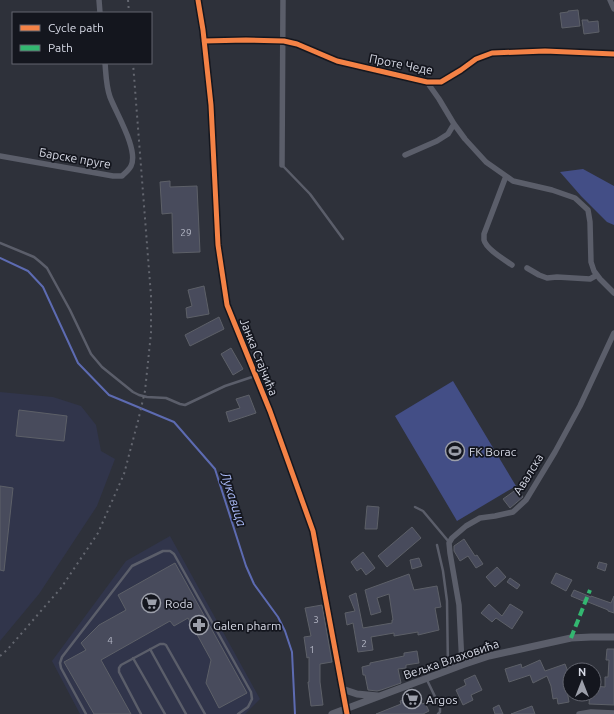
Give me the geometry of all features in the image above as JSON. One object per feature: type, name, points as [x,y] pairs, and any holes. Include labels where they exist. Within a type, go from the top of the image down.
[{"type":"street","points":[[99,0],[100,12]]},
{"type":"street","name":"Јанка Стајчића","points":[[198,0],[211,105],[218,245],[227,305],[270,411],[312,531],[346,711]]},
{"type":"street","points":[[282,165],[284,41],[283,0]]},
{"type":"street","points":[[610,0],[614,9]]},
{"type":"street","name":"Проте Чеде","points":[[204,41],[284,41],[297,44],[337,61],[427,82],[441,82],[476,59],[492,54],[545,51],[614,54]]},
{"type":"street","name":"Барске пруге","points":[[0,156],[113,176],[122,176],[131,167],[132,159],[130,142],[107,89],[105,64]]},
{"type":"street","points":[[427,82],[440,99],[454,124],[465,139],[486,162],[513,181],[552,190],[575,198],[588,210],[590,222],[591,262],[600,280],[614,293]]},
{"type":"street","points":[[405,155],[437,141],[448,134],[454,124]]},
{"type":"street","points":[[506,176],[484,234],[484,239],[490,248],[512,266]]},
{"type":"street","points":[[527,268],[548,278],[557,277],[590,279],[597,275]]},
{"type":"street","name":"Авалска","points":[[449,543],[452,538],[466,526],[480,518],[513,512],[526,500],[555,452],[580,406],[614,333]]},
{"type":"street","points":[[449,543],[459,605],[462,665]]},
{"type":"street","name":"Вељка Влаховића","points":[[332,714],[346,711],[380,696],[489,656],[571,638],[614,637]]},
{"type":"street","points":[[342,689],[357,694],[380,696]]},
{"type":"street","points":[[579,714],[591,712],[614,713]]},
{"type":"lane","points":[[282,165],[310,194],[343,239]]},
{"type":"lane","points":[[0,243],[34,257],[44,264],[70,310],[90,354],[102,367],[136,394],[147,397],[166,398],[185,405],[225,386],[256,376]]},
{"type":"lane","points":[[415,507],[423,510],[449,543]]},
{"type":"lane","points":[[437,545],[443,570],[447,601],[448,670]]},
{"type":"lane","points":[[86,714],[61,668],[60,663],[62,657],[132,566],[163,551],[170,551],[174,554],[251,692],[252,699],[248,707],[238,714]]},
{"type":"lane","points":[[141,714],[118,668],[133,658],[160,644],[166,645],[205,714]]},
{"type":"lane","points":[[150,649],[186,714]]},
{"type":"lane","points":[[133,658],[165,714]]},
{"type":"lane","points":[[426,679],[440,707],[440,712],[438,714]]},
{"type":"shaded area","points":[[583,169],[614,186],[614,225],[607,222],[560,172]]},
{"type":"shaded area","name":"FK Borac","points":[[453,381],[516,486],[457,521],[395,416]]},
{"type":"shaded area","points":[[0,392],[53,397],[81,406],[96,425],[101,451],[115,459],[97,506],[39,594],[0,641]]},
{"type":"shaded area","points":[[170,536],[260,699],[245,714],[80,714],[52,661],[126,561]]},
{"type":"building","points":[[578,10],[580,26],[562,28],[560,13]]},
{"type":"building","points":[[582,20],[588,20],[588,22],[598,21],[599,32],[584,34]]},
{"type":"building","points":[[170,181],[170,187],[197,186],[200,252],[173,253],[172,213],[162,214],[160,182]]},
{"type":"building","points":[[204,286],[209,314],[187,318],[186,308],[192,306],[188,290]]},
{"type":"building","points":[[219,317],[224,329],[190,346],[185,335]]},
{"type":"building","points":[[231,348],[243,369],[233,375],[221,354]]},
{"type":"building","points":[[249,395],[256,413],[229,422],[226,412],[240,408],[236,399]]},
{"type":"building","points":[[19,410],[67,416],[64,441],[16,436]]},
{"type":"building","points":[[0,486],[13,488],[4,571],[0,570]]},
{"type":"building","points":[[517,489],[523,497],[510,508],[503,499]]},
{"type":"building","points":[[367,506],[379,507],[377,529],[365,529]]},
{"type":"building","points":[[412,527],[421,538],[387,567],[378,556]]},
{"type":"building","points":[[464,539],[475,556],[477,555],[483,564],[476,568],[468,556],[460,561],[454,551],[454,546]]},
{"type":"building","points":[[363,552],[375,568],[366,575],[361,568],[357,571],[351,562]]},
{"type":"building","points":[[419,558],[422,566],[412,569],[410,560]]},
{"type":"building","points":[[599,562],[607,564],[605,571],[597,568]]},
{"type":"building","points":[[175,563],[247,693],[219,708],[206,683],[211,660],[188,618],[174,626],[170,621],[101,660],[131,714],[94,714],[64,662],[86,650],[81,643],[99,625],[126,610],[118,595]]},
{"type":"building","points":[[497,567],[506,577],[495,587],[486,577]]},
{"type":"building","points":[[556,573],[572,580],[566,591],[551,583]]},
{"type":"building","points":[[409,574],[414,590],[437,586],[441,607],[435,608],[439,630],[418,635],[418,632],[394,636],[394,633],[371,637],[373,650],[358,652],[353,623],[347,625],[345,613],[355,611],[349,596],[356,593],[363,628],[392,623],[393,620],[389,594],[377,598],[381,612],[371,615],[365,590]]},
{"type":"building","points":[[510,578],[520,585],[517,589],[507,582]]},
{"type":"building","points":[[574,590],[611,603],[614,596],[614,613],[571,596]]},
{"type":"building","points":[[489,604],[502,616],[510,604],[523,612],[512,629],[496,618],[492,622],[481,613]]},
{"type":"building","points":[[322,605],[332,662],[320,664],[320,682],[323,705],[311,706],[308,682],[309,657],[307,658],[304,637],[311,636],[305,608]]},
{"type":"building","points":[[607,649],[614,649],[614,705],[589,704],[589,702],[602,702],[602,687],[605,687],[605,677],[608,677],[609,660],[606,660]]},
{"type":"building","points":[[417,651],[419,663],[406,665],[406,668],[398,669],[401,683],[377,691],[368,690],[362,667],[370,665],[370,663],[404,656],[404,653]]},
{"type":"building","points":[[540,660],[545,671],[562,665],[562,702],[569,702],[558,704],[557,698],[553,699],[551,686],[547,676],[533,683],[530,675],[509,682],[505,669],[521,664],[522,668]]},
{"type":"building","points":[[475,675],[482,690],[471,695],[473,700],[463,705],[456,690],[466,685],[464,680]]},
{"type":"building","points":[[418,694],[422,704],[425,703],[429,711],[423,714],[376,714],[401,704],[400,701]]},
{"type":"building","points":[[499,705],[503,714],[495,714],[493,708]]},
{"type":"building","points":[[532,706],[535,714],[511,714]]},
{"type":"waterway","name":"Лукавица","points":[[0,258],[28,271],[43,287],[78,363],[109,395],[174,422],[215,469],[246,566],[254,584],[278,617],[285,631],[292,652],[295,714]]},
{"type":"railway","points":[[128,0],[129,12]]},
{"type":"railway","points":[[0,656],[7,650],[61,588],[98,533],[124,474],[145,391],[151,333],[151,296],[133,64]]},
{"type":"marked path","points":[[571,638],[590,590]]},
{"type":"cycle path","points":[[198,0],[203,30],[211,105],[218,245],[227,305],[270,411],[313,531],[347,714]]},
{"type":"cycle path","points":[[204,41],[284,41],[297,44],[337,61],[427,82],[441,82],[476,59],[492,53],[545,51],[614,54]]},
{"type":"place","name":"FK Borac","points":[[455,451]]},
{"type":"place","name":"Roda","points":[[151,603]]},
{"type":"place","name":"Galen pharm","points":[[199,625]]},
{"type":"place","name":"Argos","points":[[412,699]]}]
